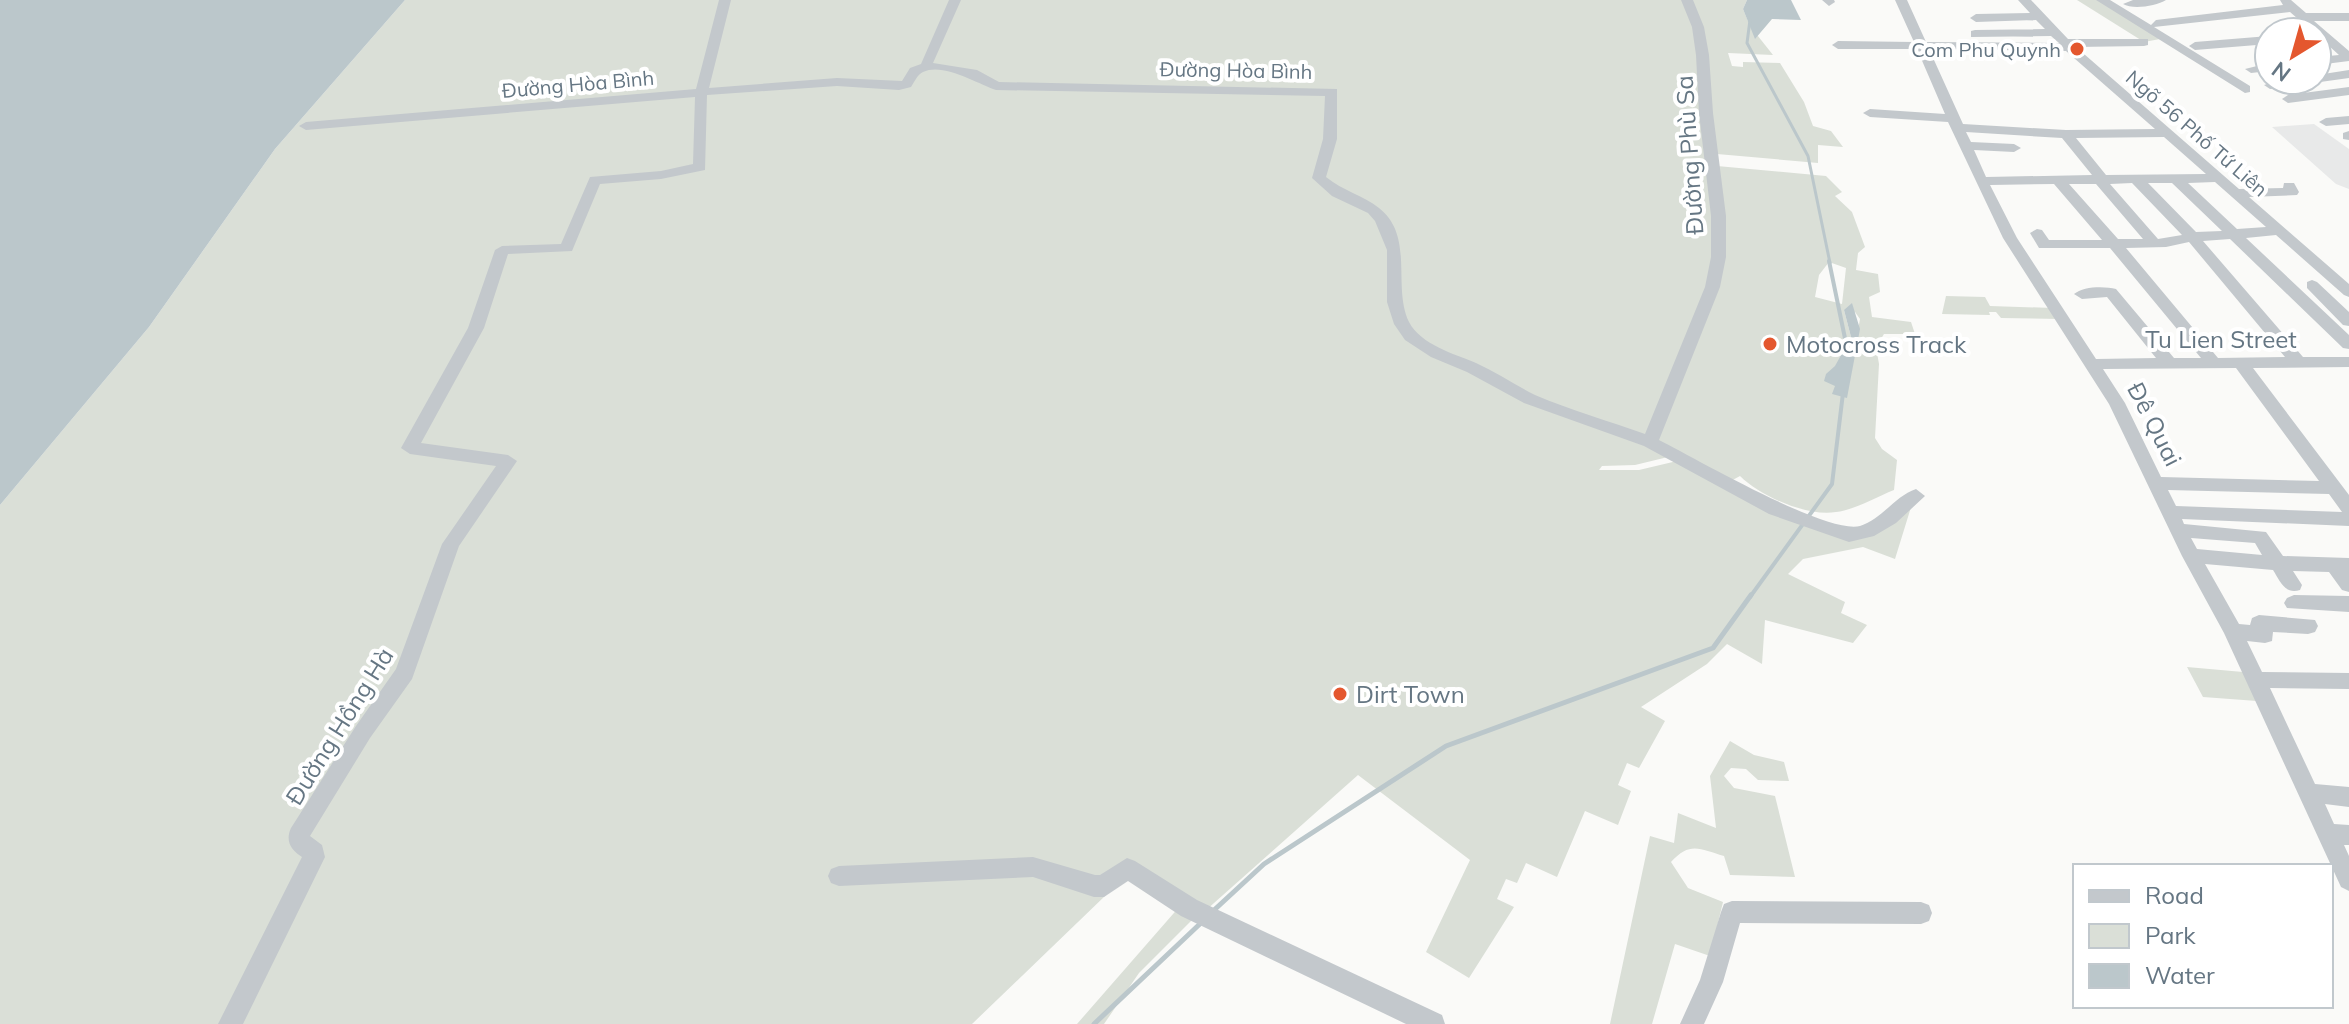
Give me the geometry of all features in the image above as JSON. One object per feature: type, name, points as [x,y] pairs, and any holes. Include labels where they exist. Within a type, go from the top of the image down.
[{"type":"street","name":"Đường Hồng Hà","points":[[230,1024],[314,857],[314,852],[301,844],[299,835],[369,723],[405,673],[451,544],[508,461],[410,448],[476,328],[502,250],[567,248],[595,180],[661,175],[700,167],[701,93],[725,0]]},
{"type":"street","points":[[926,66],[955,0]]},
{"type":"street","name":"Đường Phù Sa","points":[[1650,442],[1659,411],[1682,365],[1715,277],[1719,220],[1705,111],[1704,58],[1698,26],[1687,0]]},
{"type":"street","name":"Đê Quai","points":[[1901,0],[1965,146],[2010,238],[2117,403],[2191,556],[2233,631],[2349,880]]},
{"type":"street","points":[[1986,0],[2001,17]]},
{"type":"street","name":"Ngõ 56 Phố Tứ Liên","points":[[2024,0],[2063,41],[2349,292]]},
{"type":"street","points":[[2102,0],[2245,89]]},
{"type":"street","points":[[2129,4],[2160,0]]},
{"type":"street","points":[[2156,24],[2288,4]]},
{"type":"street","points":[[1976,18],[2040,16]]},
{"type":"street","points":[[1975,34],[2063,41],[2144,42]]},
{"type":"street","points":[[1838,45],[1999,49],[2063,41]]},
{"type":"street","points":[[2195,46],[2253,41]]},
{"type":"street","points":[[2333,45],[2349,57]]},
{"type":"street","name":"Đường Hòa Bình","points":[[306,126],[837,82],[899,86],[907,84],[914,71],[926,66],[973,73],[996,86],[1332,92],[1330,139],[1319,178],[1337,193],[1373,210],[1382,220],[1394,250],[1395,302],[1411,336],[1437,353],[1473,368],[1530,399],[1650,442],[1775,509],[1849,535],[1868,531],[1890,518],[1916,496]]},
{"type":"street","points":[[2288,99],[2349,91]]},
{"type":"street","points":[[1870,113],[2066,134],[2168,133]]},
{"type":"street","points":[[2326,122],[2349,120]]},
{"type":"street","points":[[2066,134],[2103,184],[2154,243]]},
{"type":"street","points":[[1965,146],[2014,148]]},
{"type":"street","points":[[1982,181],[2178,181],[2217,178]]},
{"type":"street","points":[[2057,179],[2214,363]]},
{"type":"street","points":[[2137,180],[2192,237],[2299,363]]},
{"type":"street","points":[[2178,181],[2349,344]]},
{"type":"street","points":[[2234,193],[2292,192],[2289,186]]},
{"type":"street","points":[[2037,233],[2044,245],[2154,243],[2277,231]]},
{"type":"street","points":[[2312,285],[2349,321]]},
{"type":"street","points":[[2082,294],[2111,292],[2170,364]]},
{"type":"street","name":"Tu Lien Street","points":[[2093,364],[2349,362]]},
{"type":"street","points":[[2241,363],[2349,508]]},
{"type":"street","points":[[2156,483],[2333,488]]},
{"type":"street","points":[[2174,521],[2349,519]]},
{"type":"street","points":[[2174,521],[2260,537],[2293,594],[2349,604]]},
{"type":"street","points":[[2191,556],[2276,563],[2342,564],[2349,585]]},
{"type":"street","points":[[2233,631],[2265,635],[2259,623],[2308,626]]},
{"type":"street","points":[[2255,680],[2349,681]]},
{"type":"street","points":[[2307,793],[2349,797]]},
{"type":"street","points":[[2326,833],[2349,835]]},
{"type":"street","points":[[839,876],[1033,867],[1094,886],[1104,886],[1127,868],[1189,908],[1433,1024]]},
{"type":"street","points":[[1692,1024],[1711,982],[1732,912],[1921,913]]},
{"type":"shaded area","points":[[2314,124],[2349,149],[2349,189],[2336,184],[2272,127]]},
{"type":"green space","points":[[405,0],[1747,0],[1743,9],[1750,26],[1773,55],[1728,53],[1732,66],[1743,67],[1743,62],[1780,63],[1804,102],[1813,126],[1831,131],[1843,147],[1818,145],[1818,163],[1717,154],[1717,166],[1826,176],[1842,192],[1835,196],[1852,212],[1865,247],[1858,253],[1856,270],[1878,274],[1880,292],[1869,297],[1872,317],[1911,322],[1915,334],[1884,334],[1876,347],[1879,364],[1875,438],[1882,449],[1897,460],[1894,490],[1851,509],[1824,513],[1785,503],[1759,491],[1740,476],[1729,482],[1668,457],[1635,465],[1602,466],[1599,470],[1639,470],[1677,461],[1845,540],[1912,504],[1895,559],[1863,547],[1803,559],[1788,574],[1845,602],[1841,613],[1867,625],[1853,643],[1765,620],[1762,664],[1727,644],[1707,664],[1641,707],[1665,721],[1639,768],[1627,763],[1618,785],[1631,791],[1618,825],[1585,811],[1557,877],[1526,863],[1517,883],[1506,879],[1497,899],[1514,907],[1469,978],[1426,952],[1470,860],[1358,775],[1205,911],[1133,869],[972,1024],[0,1024],[0,505],[149,327],[275,149]],"holes":[[[1829,262],[1846,268],[1842,304],[1815,297],[1819,275]],[[1844,310],[1855,312],[1860,319],[1847,392],[1835,386],[1851,337]]]},
{"type":"green space","points":[[2077,0],[2098,0],[2160,39],[2144,42]]},
{"type":"green space","points":[[1946,296],[1985,297],[1990,306],[2053,308],[2060,319],[2001,318],[1996,312],[1989,312],[1990,315],[1942,314]]},
{"type":"green space","points":[[2187,667],[2243,672],[2257,701],[2203,697]]},
{"type":"green space","points":[[1730,741],[1754,755],[1784,762],[1789,781],[1758,780],[1746,769],[1731,768],[1724,776],[1734,788],[1775,796],[1795,877],[1730,875],[1724,856],[1702,849],[1690,849],[1678,855],[1671,862],[1688,888],[1723,902],[1710,956],[1675,944],[1652,1024],[1610,1024],[1650,836],[1674,843],[1678,813],[1716,828],[1710,776]]},
{"type":"green space","points":[[1180,906],[1196,916],[1139,973],[1104,1024],[1077,1024]]},
{"type":"water","points":[[0,0],[405,0],[275,149],[149,327],[0,505]]},
{"type":"water","points":[[1747,0],[1791,0],[1801,20],[1772,19],[1755,39],[1743,9]]},
{"type":"water","points":[[1852,303],[1860,329],[1847,398],[1832,394],[1835,386],[1824,381],[1851,337],[1844,310]]},
{"type":"waterway","points":[[1750,20],[1747,43],[1808,156],[1830,263]]},
{"type":"waterway","points":[[1829,261],[1847,348]]},
{"type":"waterway","points":[[1750,597],[1832,484],[1843,393]]},
{"type":"waterway","points":[[1212,912],[1264,864],[1446,746],[1713,648],[1751,595]]},
{"type":"waterway","points":[[1094,1024],[1203,921]]},
{"type":"place","name":"Com Phu Quynh","points":[[2077,49]]},
{"type":"place","name":"Motocross Track","points":[[1770,344]]},
{"type":"place","name":"Dirt Town","points":[[1340,694]]}]
